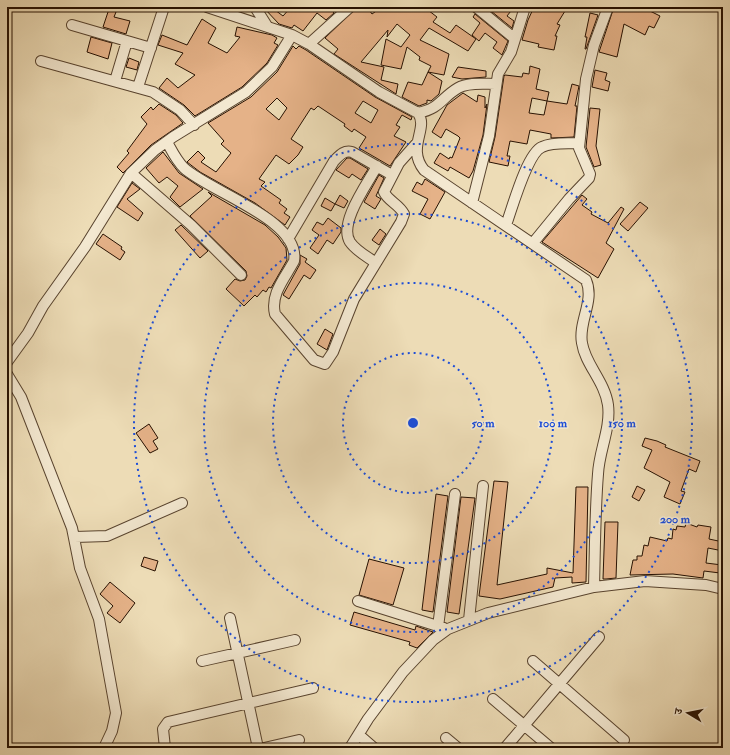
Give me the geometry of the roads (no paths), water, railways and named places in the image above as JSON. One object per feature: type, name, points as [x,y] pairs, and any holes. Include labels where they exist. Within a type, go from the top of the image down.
[{"type":"street","points":[[138,87],[164,7]]},
{"type":"street","points":[[207,7],[292,35],[309,44],[379,92],[418,113],[421,124],[416,144],[416,154],[418,163],[424,170],[581,276],[589,286],[589,298],[584,317],[582,343],[600,381],[608,404],[609,417],[598,473],[594,587]]},
{"type":"street","points":[[255,7],[266,26]]},
{"type":"street","points":[[309,44],[350,7]]},
{"type":"street","points":[[476,7],[515,39]]},
{"type":"street","points":[[472,203],[489,136],[495,84],[498,74],[511,52],[525,7]]},
{"type":"street","points":[[532,243],[589,178],[590,174],[580,153],[579,143],[588,65],[608,7]]},
{"type":"street","points":[[72,25],[151,48]]},
{"type":"street","points":[[7,362],[28,333],[43,306],[85,247],[131,173],[167,142],[235,100],[256,84],[272,66],[292,35]]},
{"type":"street","points":[[115,81],[127,41]]},
{"type":"street","points":[[40,61],[138,87],[165,99],[180,110],[194,125]]},
{"type":"street","points":[[418,113],[435,107],[456,89],[463,86],[495,84]]},
{"type":"street","points":[[167,142],[184,167],[209,186],[267,218],[288,238],[293,248],[294,262],[274,298],[273,306],[275,314],[319,363],[325,364],[329,360],[354,299],[401,222],[404,214],[402,209],[386,196],[384,192],[399,163],[416,144]]},
{"type":"street","points":[[506,225],[524,175],[536,151],[548,145],[579,143]]},
{"type":"street","points":[[288,238],[334,161],[341,154],[347,151],[352,152],[392,175]]},
{"type":"street","points":[[376,263],[349,241],[347,233],[351,213],[377,166]]},
{"type":"street","points":[[131,173],[191,225],[241,276]]},
{"type":"street","points":[[7,374],[21,397],[74,537],[80,568],[99,619],[115,702],[115,720],[104,748]]},
{"type":"street","points":[[469,620],[483,486]]},
{"type":"street","points":[[443,628],[455,494]]},
{"type":"street","points":[[74,537],[107,536],[182,503]]},
{"type":"street","points":[[350,748],[403,672],[443,628],[488,613],[594,587],[645,580],[694,584],[723,589]]},
{"type":"street","points":[[358,601],[443,628]]},
{"type":"street","points":[[230,618],[258,748]]},
{"type":"street","points":[[505,748],[599,637]]},
{"type":"street","points":[[202,661],[295,640]]},
{"type":"street","points":[[533,661],[624,740]]},
{"type":"street","points":[[165,748],[163,729],[168,722],[313,688]]},
{"type":"street","points":[[494,699],[551,748]]},
{"type":"street","points":[[359,735],[374,748]]},
{"type":"street","points":[[446,738],[458,748]]},
{"type":"street","points":[[264,748],[299,740]]}]
